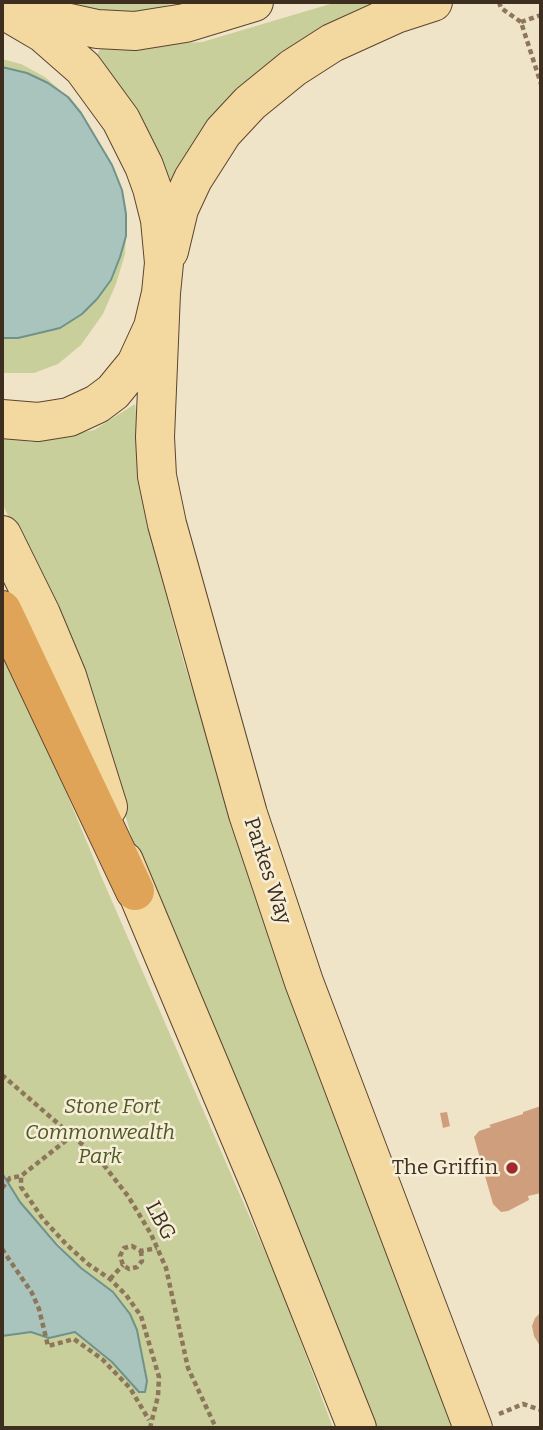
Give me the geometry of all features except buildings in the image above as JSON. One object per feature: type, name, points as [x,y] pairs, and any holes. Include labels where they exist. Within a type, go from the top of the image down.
[{"type":"highway","points":[[2,610],[135,891]]},
{"type":"main road","points":[[2,8],[97,29],[135,31],[185,23],[254,2]]},
{"type":"main road","points":[[2,419],[38,422],[69,417],[97,404],[113,392],[136,364],[146,346],[153,327],[176,219],[193,179],[223,132],[293,68],[332,43],[396,14],[433,2]]},
{"type":"main road","points":[[2,8],[43,33],[83,68],[121,120],[144,166],[160,219],[164,263],[161,290]]},
{"type":"main road","name":"Parkes Way","points":[[161,290],[155,438],[158,476],[167,524],[248,814],[304,982],[482,1422]]},
{"type":"main road","points":[[2,535],[41,614],[67,676],[135,891],[204,1048],[357,1428]]},
{"type":"path","points":[[499,2],[501,8],[521,22],[541,84]]},
{"type":"path","points":[[521,22],[541,15]]},
{"type":"path","name":"LBG","points":[[2,1075],[99,1159],[128,1196],[166,1268],[188,1368],[216,1428]]},
{"type":"path","points":[[2,1188],[10,1178],[21,1176],[73,1135]]},
{"type":"path","points":[[21,1176],[21,1186],[43,1219],[88,1264],[110,1279],[141,1316],[159,1377],[158,1396],[149,1428]]},
{"type":"path","points":[[141,1251],[142,1261],[137,1267],[130,1269],[123,1265],[120,1256],[124,1248],[132,1246],[141,1251],[157,1248]]},
{"type":"path","points":[[2,1249],[32,1293],[48,1346],[74,1339],[102,1359],[130,1388],[150,1421]]},
{"type":"path","points":[[110,1279],[123,1265]]},
{"type":"path","points":[[482,1422],[523,1404],[541,1410]]},
{"type":"green space","points":[[56,2],[177,2],[121,20]]},
{"type":"green space","points":[[337,2],[394,2],[172,190],[98,58],[101,48],[202,42]]},
{"type":"green space","points":[[2,59],[21,64],[45,77],[68,97],[27,73],[2,67]]},
{"type":"green space","points":[[126,236],[125,254],[116,284],[103,314],[81,345],[58,364],[34,373],[2,373],[2,338],[18,338],[82,314],[111,280]]},
{"type":"green space","points":[[135,404],[149,532],[184,663],[306,1042],[454,1428],[373,1428],[140,866],[84,672],[2,503],[2,437],[32,442],[94,430]]},
{"type":"green space","name":"Commonwealth Park","points":[[2,653],[34,715],[101,876],[282,1291],[333,1428],[2,1428],[2,1336],[31,1332],[50,1338],[75,1332],[112,1362],[139,1392],[147,1381],[137,1330],[20,1202],[2,1173]]},
{"type":"water","points":[[2,67],[27,73],[68,97],[81,113],[112,165],[122,190],[126,214],[126,236],[120,257],[111,280],[97,299],[82,314],[60,328],[18,338],[2,338]]},
{"type":"water","points":[[2,1173],[20,1202],[57,1245],[81,1268],[113,1292],[130,1314],[137,1330],[147,1381],[145,1392],[139,1392],[112,1362],[75,1332],[49,1338],[31,1332],[2,1336]]},
{"type":"place","name":"The Griffin","points":[[512,1168]]},
{"type":"park label","name":"Stone Fort","points":[[112,1107]]}]
